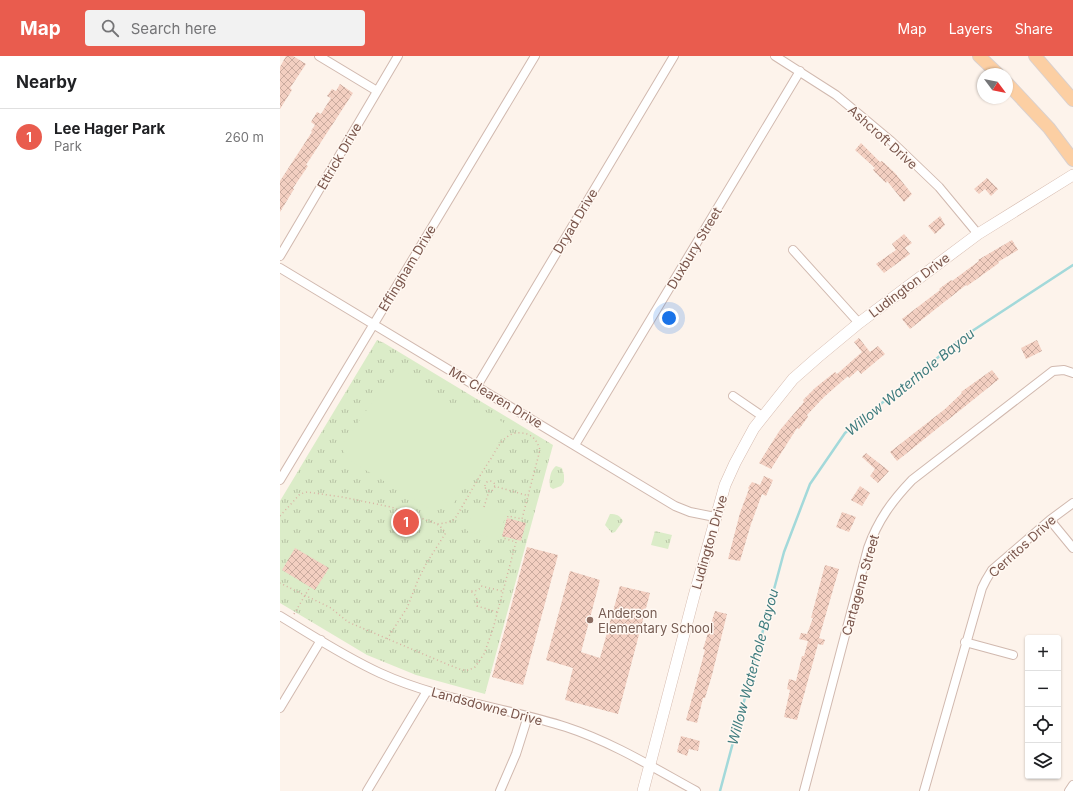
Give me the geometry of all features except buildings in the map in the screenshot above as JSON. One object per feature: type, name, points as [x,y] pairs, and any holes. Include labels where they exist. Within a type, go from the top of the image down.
[{"type":"main road","points":[[979,56],[992,68]]},
{"type":"main road","points":[[1035,56],[1073,100]]},
{"type":"main road","points":[[1013,89],[1049,128],[1073,160]]},
{"type":"street","points":[[319,56],[377,91]]},
{"type":"street","name":"Ettrick Drive","points":[[280,256],[398,56]]},
{"type":"street","name":"Effingham Drive","points":[[280,480],[535,56]]},
{"type":"street","name":"Dryad Drive","points":[[477,386],[674,56]]},
{"type":"street","name":"Ashcroft Drive","points":[[775,56],[836,95],[891,141],[939,188],[978,234]]},
{"type":"street","name":"Duxbury Street","points":[[575,445],[800,72]]},
{"type":"street","name":"Ludington Drive","points":[[643,791],[715,517],[725,485],[735,462],[762,416],[793,379],[859,323],[978,234],[1073,175]]},
{"type":"street","points":[[793,250],[859,323]]},
{"type":"street","name":"Mc Clearen Drive","points":[[280,268],[675,506],[690,512],[715,517]]},
{"type":"street","name":"Cartagena Street","points":[[804,791],[868,548],[884,514],[896,497],[912,480],[1053,371],[1064,370],[1073,373]]},
{"type":"street","points":[[733,396],[762,416]]},
{"type":"street","name":"Cerritos Drive","points":[[924,791],[965,642],[986,580],[992,570],[1073,502]]},
{"type":"street","points":[[1050,520],[1073,548]]},
{"type":"street","name":"Landsdowne Drive","points":[[280,616],[380,673],[427,691],[528,716],[585,734],[624,752],[696,791]]},
{"type":"street","points":[[280,708],[321,640]]},
{"type":"street","points":[[965,642],[1013,655]]},
{"type":"street","points":[[367,791],[427,691]]},
{"type":"street","points":[[500,791],[516,754],[528,716]]},
{"type":"street","points":[[1069,791],[1073,785]]},
{"type":"path","points":[[280,584],[331,608],[348,622],[449,665],[462,670],[469,670],[475,667],[484,654],[503,591],[516,542],[503,538],[508,516],[522,519],[540,450],[539,444],[534,438],[528,434],[519,432],[507,437],[500,444],[474,485],[456,518],[445,524],[437,524]]},
{"type":"path","points":[[489,491],[485,488],[486,484],[490,482],[493,483],[494,486],[529,496]]},
{"type":"path","points":[[484,507],[489,491],[493,490],[494,486]]},
{"type":"path","points":[[280,516],[300,494],[307,492],[342,496],[391,507],[437,524],[443,529],[445,534],[426,564],[407,608],[387,639]]},
{"type":"path","points":[[497,612],[477,606],[477,598],[470,590],[476,591],[480,589],[481,586],[503,591]]},
{"type":"path","points":[[289,622],[310,587]]},
{"type":"green space","points":[[377,340],[553,445],[485,694],[416,675],[367,655],[280,603],[280,501]]},
{"type":"green space","points":[[397,367],[430,385],[446,404],[453,409],[461,397],[504,423],[506,431],[478,475],[473,472],[452,506],[441,499],[430,509],[349,460],[344,451],[343,447],[345,441]]},
{"type":"green space","points":[[556,466],[562,468],[564,482],[561,486],[553,489],[550,487],[550,478],[552,470]]},
{"type":"green space","points":[[475,504],[506,513],[499,540],[467,531]]},
{"type":"green space","points":[[610,514],[618,515],[623,521],[615,532],[612,533],[605,525]]},
{"type":"green space","points":[[655,531],[672,535],[668,549],[651,545]]},
{"type":"waterway","name":"Willow Waterhole Bayou","points":[[720,791],[784,552],[810,484],[845,433],[963,337],[1073,265]]},
{"type":"place","name":"Lee Hager Park","points":[[406,522]]},
{"type":"place","name":"Anderson Elementary School","points":[[590,620]]}]
